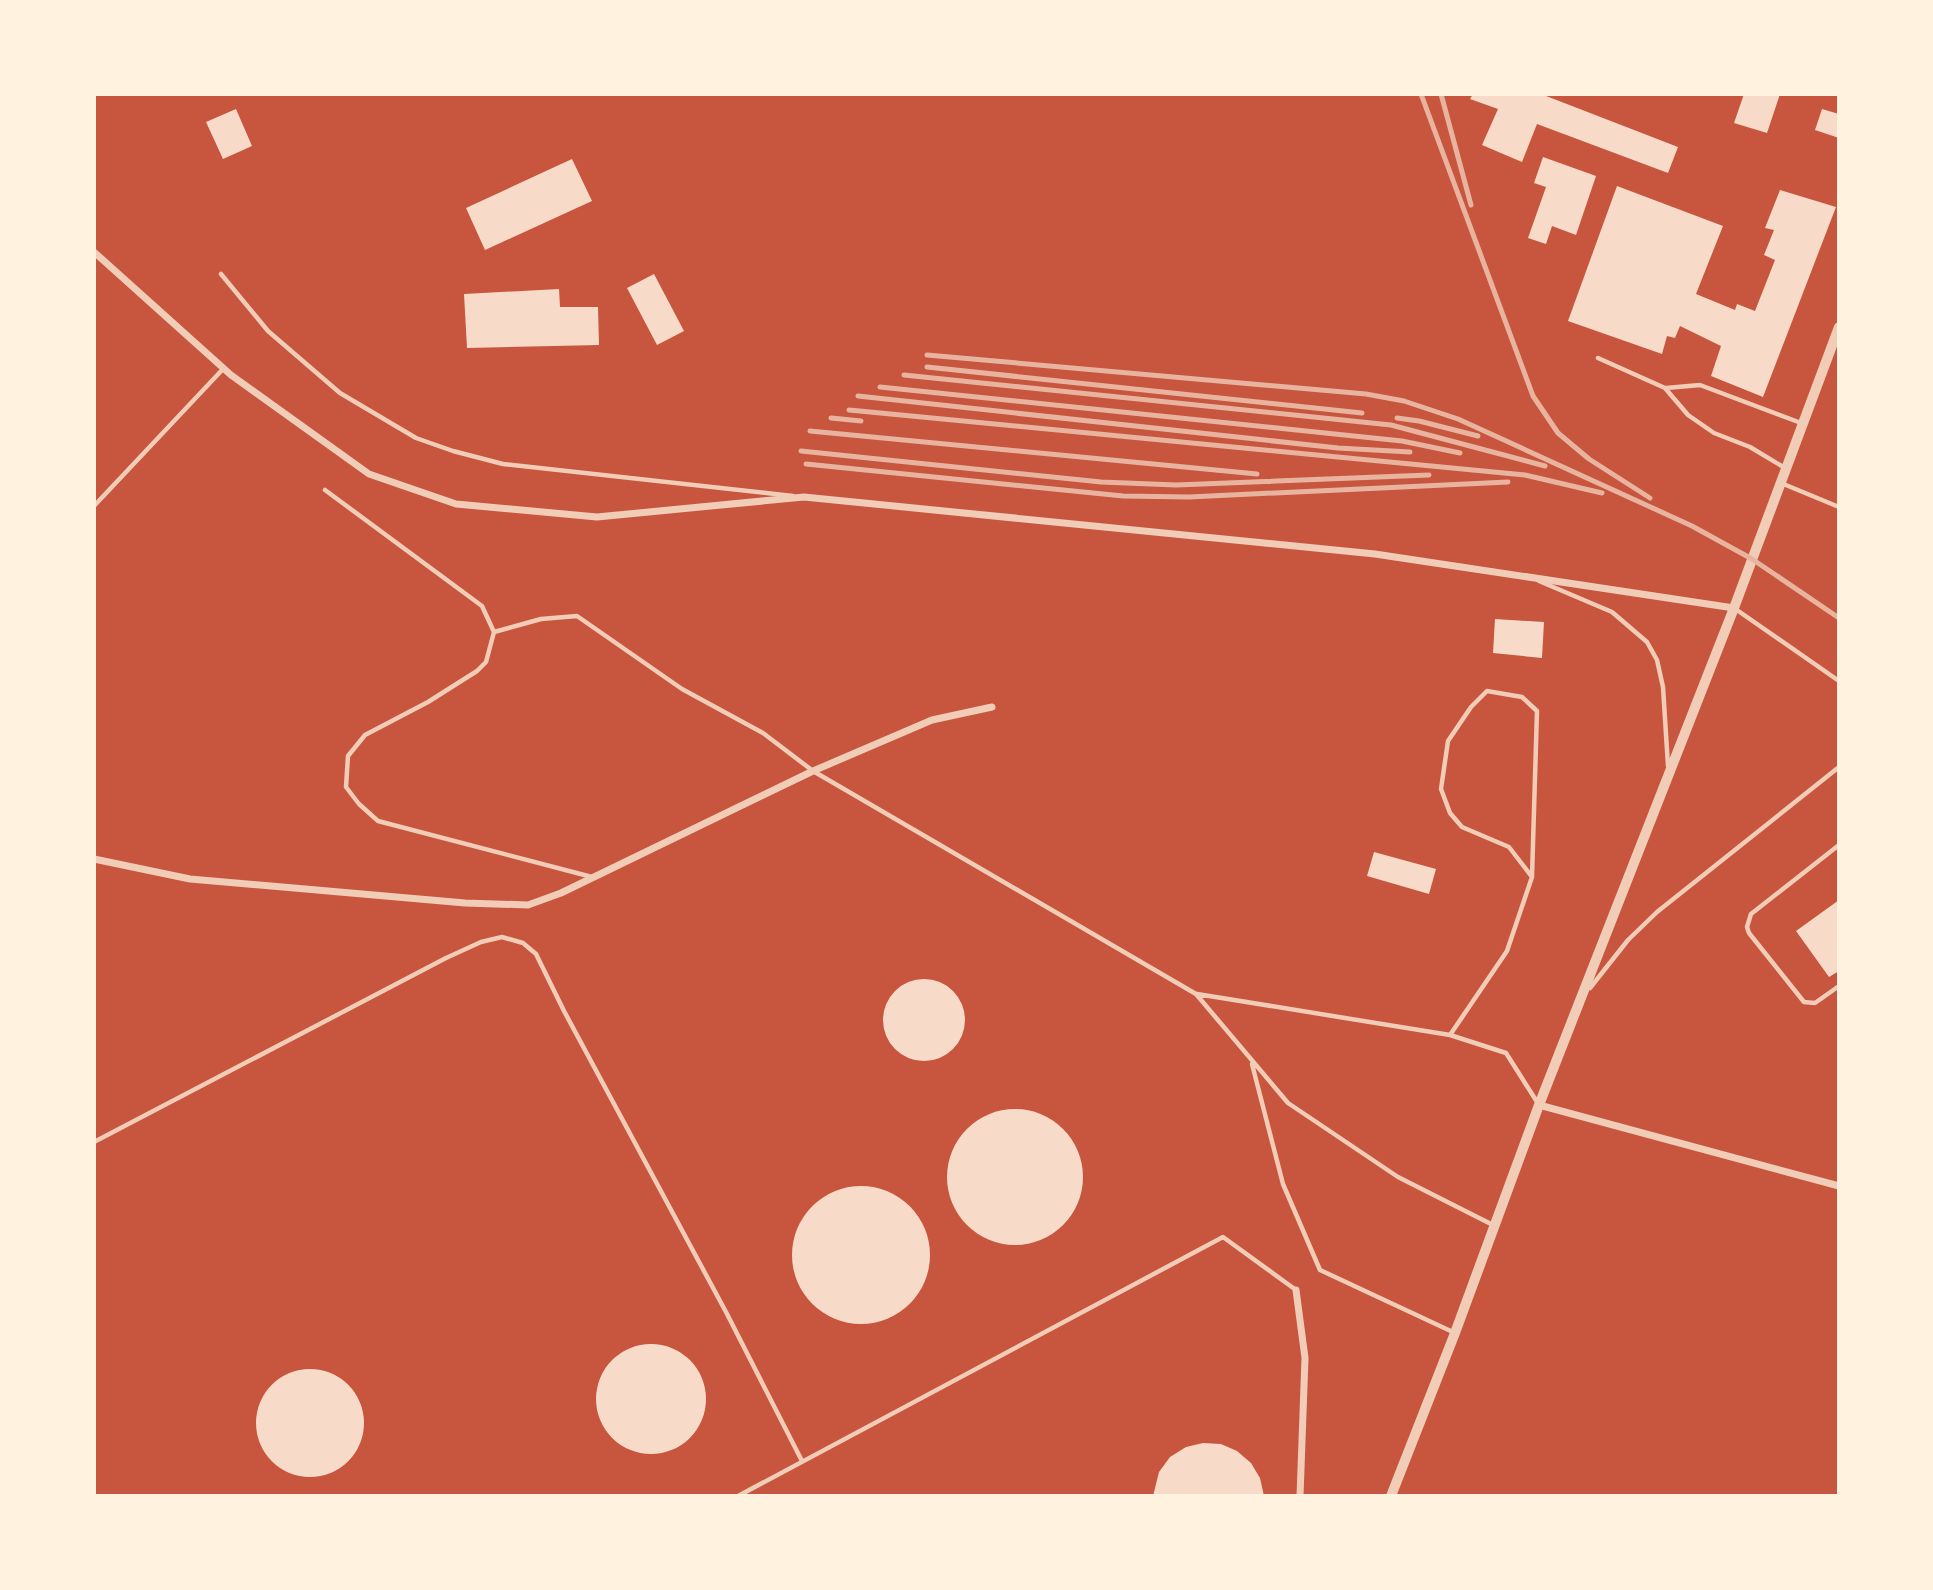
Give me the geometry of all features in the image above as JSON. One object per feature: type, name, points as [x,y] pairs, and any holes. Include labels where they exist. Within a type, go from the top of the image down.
[{"type":"street","points":[[94,252],[224,368],[369,474],[456,504],[597,517],[804,497],[1375,554],[1734,608]]},
{"type":"street","points":[[1391,1496],[1539,1105],[1734,608],[1839,327]]},
{"type":"street","points":[[94,859],[190,879],[466,903],[528,905],[813,771],[932,720],[992,707]]},
{"type":"street","points":[[1539,1105],[1839,1186]]},
{"type":"street","points":[[1297,1290],[1305,1358],[1300,1496]]},
{"type":"lane","points":[[221,274],[268,331],[340,393],[416,438],[503,464],[804,497]]},
{"type":"lane","points":[[1598,358],[1665,388],[1688,415],[1714,433],[1751,447],[1786,468]]},
{"type":"lane","points":[[94,506],[224,368]]},
{"type":"lane","points":[[1665,388],[1700,385],[1802,424]]},
{"type":"lane","points":[[1780,483],[1839,507]]},
{"type":"lane","points":[[325,490],[482,606],[494,632],[486,662],[477,671],[428,702],[365,735],[348,756],[346,787],[359,804],[378,821],[592,877]]},
{"type":"lane","points":[[1531,578],[1612,611],[1647,642],[1657,660],[1663,687],[1669,773]]},
{"type":"lane","points":[[1734,608],[1839,681]]},
{"type":"lane","points":[[494,632],[541,619],[577,616],[682,689],[763,733],[813,771],[1196,994],[1288,1103],[1398,1177],[1494,1226]]},
{"type":"lane","points":[[1450,1035],[1507,951],[1532,877],[1537,711],[1522,697],[1487,691],[1471,706],[1448,741],[1441,789],[1450,813],[1462,827],[1509,847],[1532,877]]},
{"type":"lane","points":[[1583,996],[1628,940],[1657,912],[1839,768]]},
{"type":"lane","points":[[1839,845],[1751,914],[1747,927],[1804,1002],[1815,1003],[1839,986]]},
{"type":"lane","points":[[94,1142],[446,958],[481,942],[502,937],[523,943],[536,954],[803,1461]]},
{"type":"lane","points":[[1196,994],[1450,1035],[1506,1054],[1539,1105]]},
{"type":"lane","points":[[1251,1060],[1283,1184],[1320,1270],[1455,1332]]},
{"type":"lane","points":[[738,1496],[1223,1237],[1297,1290]]},
{"type":"building","points":[[1473,94],[1541,94],[1678,147],[1668,173],[1537,124],[1522,162],[1482,145],[1498,109],[1470,99]]},
{"type":"building","points":[[1744,94],[1780,94],[1767,133],[1734,123]]},
{"type":"building","points":[[236,109],[252,146],[223,159],[206,122]]},
{"type":"building","points":[[1822,109],[1839,114],[1839,138],[1815,130]]},
{"type":"building","points":[[1543,157],[1596,176],[1576,235],[1552,226],[1546,244],[1528,238],[1546,187],[1534,183]]},
{"type":"building","points":[[572,159],[592,201],[485,250],[466,208]]},
{"type":"building","points":[[1617,186],[1723,226],[1696,294],[1735,310],[1737,304],[1755,311],[1775,260],[1764,255],[1774,230],[1765,228],[1780,190],[1836,207],[1763,397],[1711,376],[1721,346],[1680,326],[1675,338],[1667,336],[1662,354],[1568,321]]},
{"type":"building","points":[[654,274],[684,331],[657,345],[627,288]]},
{"type":"building","points":[[559,289],[560,307],[598,307],[599,345],[467,348],[464,294]]},
{"type":"building","points":[[1495,619],[1544,622],[1542,658],[1493,653]]},
{"type":"building","points":[[1374,852],[1436,869],[1429,894],[1367,876]]},
{"type":"building","points":[[1839,900],[1839,971],[1829,977],[1796,931]]},
{"type":"building","points":[[924,979],[940,983],[953,991],[961,1004],[965,1020],[961,1036],[953,1049],[940,1057],[924,1061],[908,1057],[895,1049],[887,1036],[883,1020],[887,1004],[895,991],[908,983]]},
{"type":"building","points":[[1015,1109],[1041,1114],[1063,1129],[1078,1151],[1083,1177],[1078,1203],[1063,1225],[1041,1240],[1015,1245],[989,1240],[967,1225],[952,1203],[947,1177],[952,1151],[967,1129],[989,1114]]},
{"type":"building","points":[[861,1186],[887,1192],[909,1207],[924,1229],[930,1255],[924,1281],[909,1303],[887,1318],[861,1324],[835,1318],[813,1303],[798,1281],[792,1255],[798,1229],[813,1207],[835,1192]]},
{"type":"building","points":[[651,1344],[672,1348],[690,1360],[702,1378],[706,1399],[702,1420],[690,1438],[672,1450],[651,1454],[630,1450],[612,1438],[600,1420],[596,1399],[600,1378],[612,1360],[630,1348]]},
{"type":"building","points":[[310,1369],[331,1373],[348,1385],[360,1402],[364,1423],[360,1444],[348,1461],[331,1473],[310,1477],[289,1473],[272,1461],[260,1444],[256,1423],[260,1402],[272,1385],[289,1373]]},
{"type":"building","points":[[1203,1443],[1221,1444],[1237,1451],[1251,1463],[1260,1478],[1264,1496],[1153,1496],[1159,1472],[1170,1457],[1186,1447]]},
{"type":"railway","points":[[1421,94],[1533,396],[1558,433],[1589,459],[1650,498]]},
{"type":"railway","points":[[1441,94],[1471,205]]},
{"type":"railway","points":[[927,355],[1366,394],[1404,401],[1458,419],[1692,526],[1752,559],[1839,618]]},
{"type":"railway","points":[[927,367],[1362,413]]},
{"type":"railway","points":[[904,375],[1391,425],[1545,466]]},
{"type":"railway","points":[[880,387],[1402,441],[1460,453]]},
{"type":"railway","points":[[858,396],[1338,448],[1410,452]]},
{"type":"railway","points":[[849,410],[1525,475],[1602,493]]},
{"type":"railway","points":[[831,418],[861,421]]},
{"type":"railway","points":[[1397,418],[1478,436]]},
{"type":"railway","points":[[810,431],[1257,474]]},
{"type":"railway","points":[[801,451],[1101,482],[1176,485],[1429,475]]},
{"type":"railway","points":[[806,464],[1123,496],[1189,497],[1508,482]]}]
